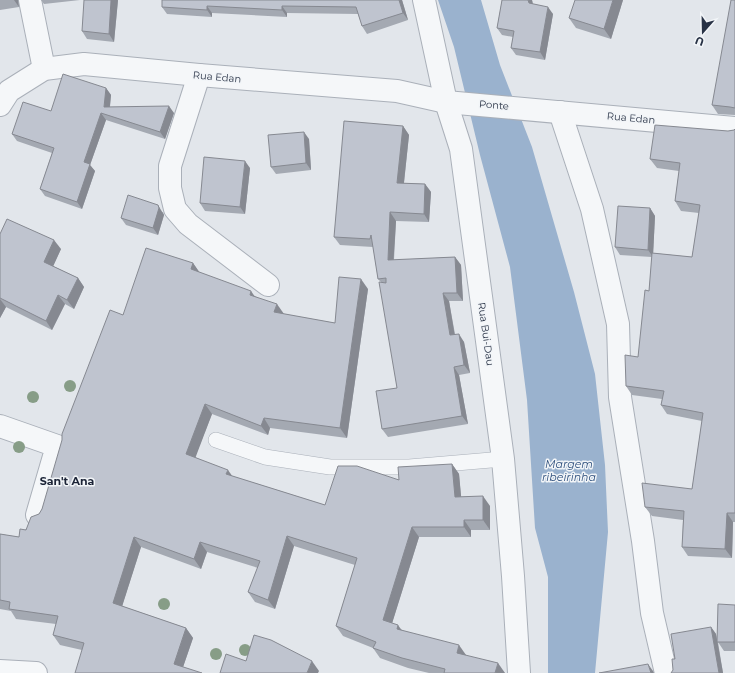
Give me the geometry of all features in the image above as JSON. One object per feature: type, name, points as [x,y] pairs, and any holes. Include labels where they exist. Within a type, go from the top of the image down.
[{"type":"street","points":[[30,0],[44,69]]},
{"type":"street","name":"Rua Bui-Dau","points":[[424,0],[454,102],[461,149],[503,459],[513,576],[519,673]]},
{"type":"street","name":"Rua Edan","points":[[0,105],[9,91],[44,69],[84,64],[397,91],[454,102]]},
{"type":"street","points":[[199,75],[170,166],[170,188],[175,209],[188,224],[268,285]]},
{"type":"street","name":"Ponte","points":[[454,102],[527,108]]},
{"type":"street","name":"Rua Edan","points":[[527,108],[735,128]]},
{"type":"street","points":[[560,112],[592,209],[618,324],[620,397],[643,541],[652,613],[666,673]]},
{"type":"street","points":[[0,426],[56,446],[37,515]]},
{"type":"street","points":[[0,671],[36,673]]},
{"type":"lane","points":[[216,440],[265,457],[330,467],[409,467],[503,459]]},
{"type":"water","name":"Margem ribeirinha","points":[[438,0],[481,0],[500,65],[532,147],[574,292],[595,374],[605,465],[608,532],[595,673],[548,673],[548,577],[535,528],[527,400],[510,267],[480,155],[454,47]]},
{"type":"building","points":[[84,0],[111,0],[109,34],[82,31]]},
{"type":"building","points":[[162,0],[399,0],[403,13],[362,26],[356,7],[282,6],[282,10],[207,6],[207,10],[162,7]]},
{"type":"building","points":[[502,0],[528,0],[529,3],[548,7],[540,52],[511,48],[514,31],[497,28]]},
{"type":"building","points":[[575,0],[613,0],[604,29],[569,18]]},
{"type":"building","points":[[731,0],[735,0],[735,108],[712,105]]},
{"type":"building","points":[[63,74],[106,88],[104,107],[169,106],[160,132],[101,113],[84,162],[90,164],[77,202],[40,189],[54,148],[12,134],[23,102],[51,111]]},
{"type":"building","points":[[344,121],[403,126],[397,183],[425,184],[424,214],[390,212],[388,260],[455,257],[457,293],[443,293],[450,335],[459,334],[464,365],[454,367],[462,416],[382,429],[376,391],[397,388],[379,282],[386,283],[386,278],[378,279],[371,235],[370,239],[334,237]]},
{"type":"building","points":[[655,125],[728,131],[735,129],[735,513],[727,513],[725,549],[682,547],[684,511],[645,507],[642,483],[692,489],[703,413],[661,405],[664,391],[626,386],[625,355],[638,357],[645,290],[649,291],[652,253],[692,257],[700,205],[675,201],[680,163],[650,159]]},
{"type":"building","points":[[304,132],[306,163],[271,167],[268,135]]},
{"type":"building","points":[[204,157],[245,161],[240,207],[200,203]]},
{"type":"building","points":[[128,195],[158,205],[159,208],[153,228],[121,218]]},
{"type":"building","points":[[618,206],[650,208],[648,250],[615,247]]},
{"type":"building","points":[[7,219],[54,240],[44,262],[78,278],[67,300],[58,295],[46,321],[0,298],[0,234]]},
{"type":"building","points":[[146,248],[193,263],[191,269],[251,291],[250,295],[277,304],[274,312],[335,323],[339,277],[361,279],[340,428],[264,418],[261,426],[205,404],[186,454],[228,470],[226,474],[325,505],[338,466],[357,466],[399,480],[398,467],[452,464],[455,497],[483,496],[483,520],[464,520],[464,527],[412,527],[383,620],[398,625],[397,629],[459,645],[457,653],[498,663],[495,673],[444,673],[445,669],[402,658],[373,648],[376,642],[336,626],[357,558],[287,536],[268,600],[248,592],[260,561],[200,542],[194,559],[134,537],[113,603],[186,628],[174,664],[202,673],[75,673],[84,643],[53,635],[58,616],[9,609],[10,602],[0,600],[0,534],[19,537],[20,529],[26,530],[31,517],[39,514],[42,509],[62,440],[62,434],[110,310],[123,315]]},
{"type":"building","points":[[718,604],[735,605],[735,642],[717,642]]},
{"type":"building","points":[[711,627],[719,673],[671,673],[673,670],[672,659],[675,659],[671,634]]},
{"type":"building","points":[[254,635],[271,640],[312,661],[307,673],[220,673],[226,654],[246,661]]},
{"type":"building","points":[[648,664],[651,673],[599,673]]},
{"type":"district","name":"San't Ana","points":[[67,481]]}]
